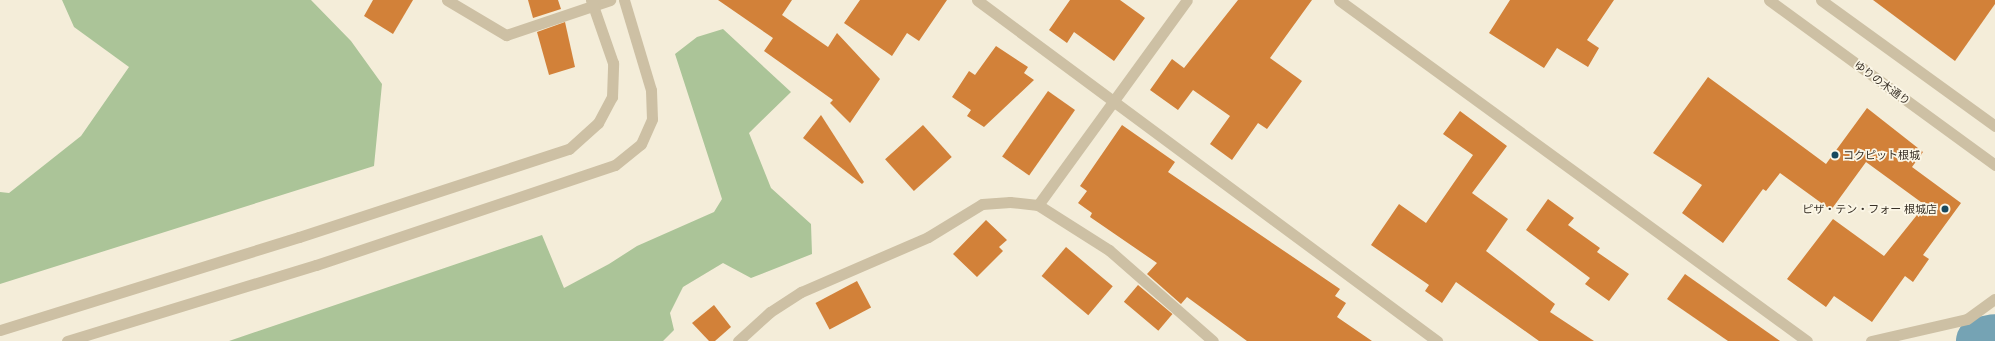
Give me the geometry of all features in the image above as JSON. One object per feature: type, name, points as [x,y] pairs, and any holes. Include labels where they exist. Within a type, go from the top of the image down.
[{"type":"street","points":[[447,0],[506,35],[592,3],[610,0]]},
{"type":"street","points":[[67,341],[316,265],[615,165],[641,144],[652,118],[651,90],[624,0]]},
{"type":"street","points":[[977,0],[1437,341]]},
{"type":"street","points":[[1038,205],[1187,0]]},
{"type":"street","points":[[1339,0],[1807,341]]},
{"type":"street","name":"ゆりの木通り","points":[[1769,0],[1995,165]]},
{"type":"street","points":[[1821,0],[1995,126]]},
{"type":"street","points":[[0,330],[292,240],[569,149],[598,123],[612,97],[613,63],[592,3]]},
{"type":"street","points":[[738,341],[770,312],[801,292],[928,237],[982,204],[1038,205],[1109,250],[1213,341]]},
{"type":"street","points":[[1871,341],[1967,319],[1995,299]]},
{"type":"green space","points":[[62,0],[311,0],[351,41],[382,84],[374,166],[0,284],[0,192],[9,193],[81,136],[129,67],[74,27]]},
{"type":"green space","points":[[723,29],[791,92],[749,133],[771,188],[811,224],[812,254],[751,278],[723,263],[683,287],[670,313],[674,330],[663,341],[229,341],[542,235],[564,288],[609,264],[637,246],[714,212],[722,199],[675,54],[697,37]]},
{"type":"building","points":[[373,0],[413,0],[393,34],[364,16]]},
{"type":"building","points":[[528,0],[558,0],[561,9],[533,18]]},
{"type":"building","points":[[718,0],[792,0],[782,15],[828,47],[837,33],[880,79],[850,123],[830,103],[833,100],[764,51],[773,38]]},
{"type":"building","points":[[860,0],[947,0],[919,41],[907,33],[892,56],[844,23]]},
{"type":"building","points":[[1070,0],[1120,0],[1145,18],[1114,61],[1074,32],[1067,43],[1049,30]]},
{"type":"building","points":[[1238,0],[1312,0],[1270,58],[1302,81],[1267,129],[1258,123],[1232,160],[1210,144],[1230,116],[1193,90],[1178,110],[1150,90],[1172,59],[1184,68]]},
{"type":"building","points":[[1510,0],[1614,0],[1587,40],[1599,48],[1588,67],[1557,48],[1544,68],[1489,33]]},
{"type":"building","points":[[1873,0],[1995,0],[1995,4],[1955,61]]},
{"type":"building","points":[[565,22],[575,67],[549,75],[537,32]]},
{"type":"building","points":[[996,46],[1028,67],[1024,73],[1034,80],[984,127],[967,116],[971,110],[952,97],[969,71],[975,75]]},
{"type":"building","points":[[1708,77],[1826,164],[1867,108],[1923,152],[1912,167],[1961,203],[1923,255],[1929,259],[1913,282],[1905,276],[1872,322],[1834,296],[1826,307],[1787,279],[1833,219],[1884,256],[1925,205],[1866,162],[1831,210],[1780,173],[1766,191],[1763,189],[1723,243],[1682,213],[1702,185],[1653,153]]},
{"type":"building","points":[[1048,91],[1075,110],[1029,175],[1002,157]]},
{"type":"building","points":[[1460,111],[1507,146],[1472,193],[1508,219],[1486,251],[1555,304],[1550,312],[1594,341],[1539,341],[1456,282],[1442,303],[1425,291],[1429,285],[1371,245],[1399,204],[1426,223],[1473,155],[1443,134]]},
{"type":"building","points":[[821,115],[864,182],[862,184],[803,138]]},
{"type":"building","points":[[923,125],[952,157],[914,191],[885,159]]},
{"type":"building","points":[[1122,125],[1175,162],[1168,172],[1340,289],[1335,296],[1346,303],[1337,317],[1372,341],[1247,341],[1187,297],[1181,304],[1147,274],[1157,263],[1090,217],[1092,213],[1078,203],[1087,191],[1080,186]]},
{"type":"building","points":[[1548,199],[1574,218],[1568,225],[1600,248],[1597,252],[1629,274],[1609,301],[1585,284],[1590,278],[1526,230]]},
{"type":"building","points":[[986,220],[1007,240],[999,247],[1003,251],[977,277],[953,254]]},
{"type":"building","points":[[1066,247],[1113,286],[1088,315],[1042,276]]},
{"type":"building","points":[[1685,274],[1780,341],[1728,341],[1667,299]]},
{"type":"building","points":[[857,281],[871,307],[830,330],[816,303]]},
{"type":"building","points":[[1138,285],[1172,314],[1158,331],[1124,302]]},
{"type":"building","points":[[714,305],[731,327],[715,341],[709,341],[692,323]]},
{"type":"waterway","points":[[1980,341],[1995,338]]},
{"type":"place","name":"コクピット根城","points":[[1835,155]]},
{"type":"place","name":"ピザ・テン・フォー 根城店","points":[[1945,209]]}]
